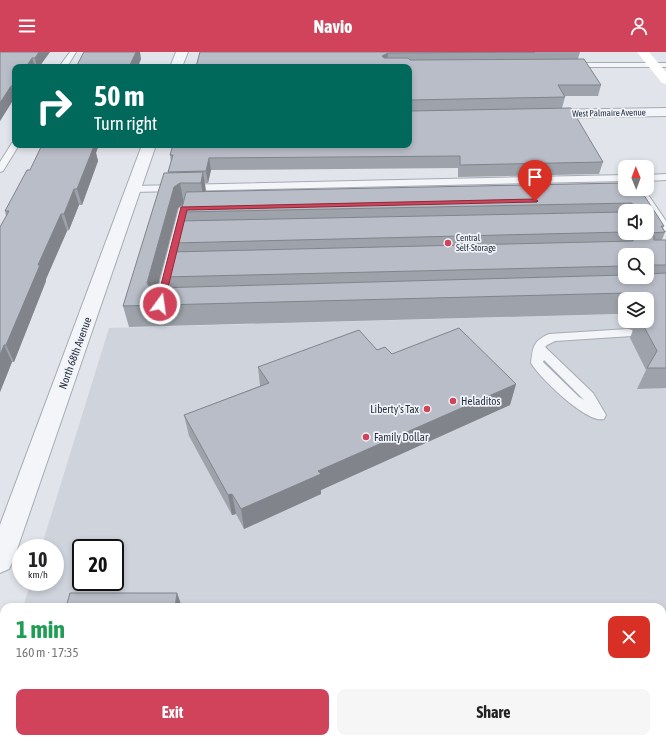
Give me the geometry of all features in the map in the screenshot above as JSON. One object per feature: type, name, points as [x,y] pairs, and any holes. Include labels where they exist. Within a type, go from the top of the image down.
[{"type":"main road","points":[[643,52],[666,80]]},
{"type":"street","points":[[177,64],[182,52]]},
{"type":"street","name":"West Palmaire Avenue","points":[[534,114],[666,112]]},
{"type":"street","name":"North 68th Avenue","points":[[0,561],[148,148]]},
{"type":"lane","points":[[65,64],[73,52]]},
{"type":"lane","points":[[564,65],[666,64]]},
{"type":"lane","points":[[0,169],[13,148]]},
{"type":"lane","points":[[133,189],[618,178]]},
{"type":"lane","points":[[654,178],[666,178]]},
{"type":"lane","points":[[614,199],[646,198],[666,228]]},
{"type":"lane","points":[[168,304],[160,304],[173,268],[180,237],[184,208],[200,208]]},
{"type":"lane","points":[[654,228],[666,228]]},
{"type":"lane","points":[[599,415],[574,400],[538,364],[539,348],[542,342],[553,337],[628,334]]},
{"type":"shaded area","points":[[666,312],[666,603],[24,603],[28,591],[64,591],[64,539],[44,539],[109,328],[618,314],[618,328],[654,328],[654,318]]},
{"type":"building","points":[[0,52],[39,52],[28,64],[12,64],[12,86],[0,103]]},
{"type":"building","points":[[84,52],[136,52],[130,64],[78,64]]},
{"type":"building","points":[[200,52],[535,52],[388,53],[382,56],[384,58],[408,58],[410,60],[584,59],[601,85],[558,85],[565,97],[412,100],[412,64],[197,64]]},
{"type":"building","points":[[571,108],[603,162],[460,165],[460,156],[209,158],[206,171],[168,172],[173,155],[170,155],[172,148],[412,148],[412,111]]},
{"type":"building","points":[[41,148],[93,148],[77,189],[74,189],[64,214],[61,214],[38,265],[40,265],[6,345],[4,345],[0,355],[0,227],[9,211],[5,211],[27,170],[30,170]]},
{"type":"building","points":[[203,172],[201,183],[180,183],[174,187],[147,283],[150,287],[618,275],[618,284],[654,284],[654,274],[666,273],[666,368],[647,368],[657,351],[645,328],[654,328],[654,292],[123,306],[164,173]]},
{"type":"building","points":[[618,183],[618,196],[645,196],[650,204],[632,203],[181,212],[186,192]]},
{"type":"building","points":[[654,211],[664,226],[661,226],[665,232],[654,233]]},
{"type":"building","points":[[618,212],[618,232],[173,243],[178,221]]},
{"type":"building","points":[[666,240],[666,265],[654,265],[654,248],[618,248],[618,266],[164,277],[171,252]]},
{"type":"building","points":[[459,328],[516,384],[318,471],[321,474],[241,509],[232,494],[228,495],[184,415],[269,383],[258,367],[359,330],[377,350],[385,347],[392,354]]},
{"type":"building","points":[[70,593],[177,593],[176,603],[67,603]]},
{"type":"place","name":"Central Self-Storage","points":[[448,243]]},
{"type":"place","name":"Heladitos","points":[[453,401]]},
{"type":"place","name":"Liberty's Tax","points":[[427,409]]},
{"type":"place","name":"Family Dollar","points":[[366,437]]},
{"type":"route","points":[[160,304],[184,208],[535,201]]}]
